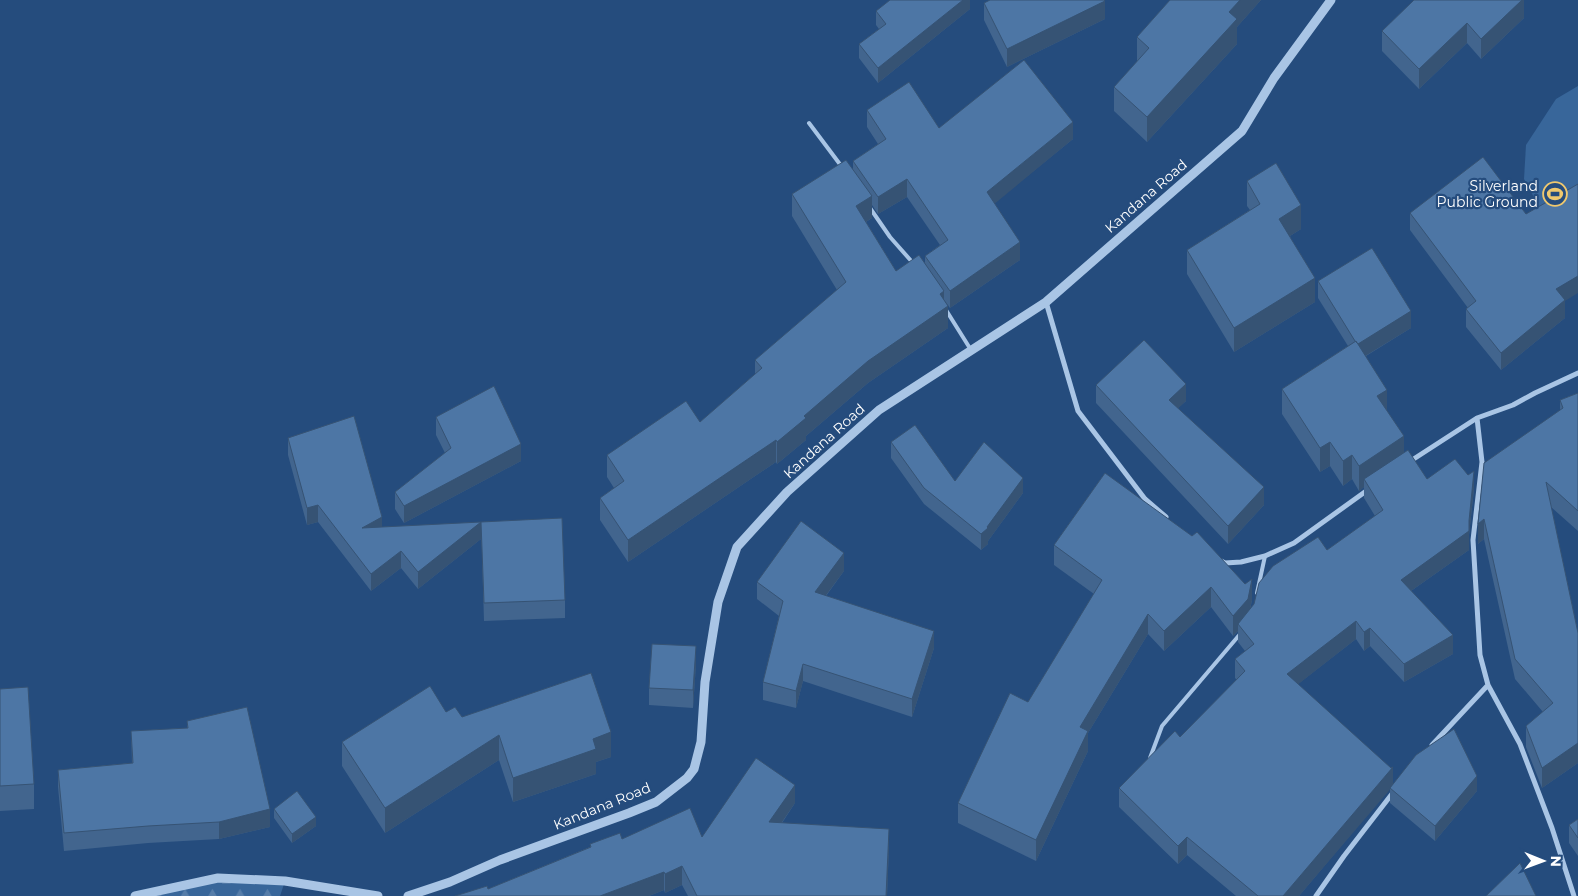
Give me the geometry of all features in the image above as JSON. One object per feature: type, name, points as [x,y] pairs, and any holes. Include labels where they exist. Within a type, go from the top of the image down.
[{"type":"street","name":"Kandana Road","points":[[408,896],[450,882],[500,860],[656,802],[686,778],[694,768],[701,742],[705,682],[718,602],[737,547],[787,492],[879,410],[1046,302],[1242,131],[1274,78],[1331,0]]},
{"type":"street","points":[[1046,302],[1078,411],[1145,499],[1172,523]]},
{"type":"street","points":[[1402,467],[1477,418],[1513,405],[1535,392],[1578,373]]},
{"type":"street","points":[[1477,418],[1482,462],[1473,540],[1480,655],[1488,685],[1520,744],[1552,828],[1574,896]]},
{"type":"street","points":[[1214,558],[1225,563],[1241,562],[1265,556],[1294,543],[1377,483]]},
{"type":"street","points":[[1430,748],[1488,685]]},
{"type":"street","points":[[1316,896],[1398,785]]},
{"type":"street","points":[[135,896],[218,878],[285,881],[378,896]]},
{"type":"lane","points":[[809,122],[844,170]]},
{"type":"lane","points":[[869,207],[890,237],[918,269]]},
{"type":"lane","points":[[941,302],[971,350]]},
{"type":"lane","points":[[1255,602],[1265,556]]},
{"type":"lane","points":[[1149,761],[1162,726],[1244,628]]},
{"type":"green space","name":"Silverland Public Ground","points":[[1578,86],[1578,278],[1524,179],[1526,145],[1556,99]]},
{"type":"green space","points":[[218,878],[285,881],[280,896],[135,896]]},
{"type":"building","points":[[890,0],[963,0],[878,68],[859,44],[886,24],[876,11]]},
{"type":"building","points":[[990,0],[1105,1],[1007,49],[984,3]]},
{"type":"building","points":[[1170,0],[1240,0],[1229,12],[1237,19],[1147,117],[1114,87],[1149,48],[1137,37]]},
{"type":"building","points":[[1414,0],[1522,0],[1481,39],[1467,23],[1419,69],[1382,31]]},
{"type":"building","points":[[1024,60],[1073,122],[987,192],[1020,242],[950,291],[925,256],[948,240],[907,179],[878,197],[853,161],[886,139],[867,110],[909,82],[939,128]]},
{"type":"building","points":[[1483,157],[1526,214],[1578,184],[1578,276],[1556,289],[1565,300],[1501,353],[1466,309],[1476,301],[1410,213]]},
{"type":"building","points":[[846,160],[872,196],[856,206],[896,271],[919,255],[944,291],[940,294],[948,306],[868,361],[777,442],[776,440],[628,540],[600,498],[624,481],[607,455],[686,401],[700,422],[762,368],[755,360],[846,282],[792,194]]},
{"type":"building","points":[[1276,163],[1301,205],[1279,219],[1315,278],[1234,328],[1187,250],[1260,204],[1247,181]]},
{"type":"building","points":[[1372,248],[1411,311],[1358,344],[1318,281]]},
{"type":"building","points":[[1144,340],[1186,384],[1169,400],[1264,487],[1228,526],[1096,385]]},
{"type":"building","points":[[1356,341],[1387,390],[1377,396],[1404,436],[1359,466],[1352,455],[1343,461],[1330,442],[1320,448],[1282,389]]},
{"type":"building","points":[[494,386],[521,444],[404,506],[395,492],[451,448],[436,417]]},
{"type":"building","points":[[1578,393],[1578,511],[1546,482],[1578,633],[1578,743],[1542,768],[1526,726],[1553,703],[1515,659],[1484,519],[1478,524],[1484,463],[1563,408],[1560,400]]},
{"type":"building","points":[[354,416],[382,517],[362,528],[481,522],[418,572],[401,551],[371,574],[318,505],[307,508],[288,438]]},
{"type":"building","points":[[915,425],[955,481],[984,442],[1023,478],[988,528],[981,534],[924,488],[891,442]]},
{"type":"building","points":[[1408,450],[1427,479],[1455,459],[1468,475],[1474,471],[1469,531],[1401,580],[1453,635],[1404,664],[1370,628],[1364,632],[1356,621],[1287,674],[1391,768],[1393,767],[1283,896],[1258,896],[1187,837],[1178,846],[1119,788],[1175,731],[1180,737],[1245,671],[1235,659],[1254,644],[1238,624],[1254,604],[1259,583],[1273,566],[1318,537],[1327,550],[1383,510],[1364,479]]},
{"type":"building","points":[[1105,473],[1192,536],[1197,532],[1245,584],[1252,579],[1248,599],[1233,616],[1211,587],[1164,631],[1148,614],[1080,727],[1088,731],[1036,840],[958,803],[1010,693],[1028,702],[1102,580],[1054,545]]},
{"type":"building","points":[[562,518],[565,600],[484,603],[481,522]]},
{"type":"building","points":[[801,521],[844,553],[815,592],[934,631],[912,699],[803,664],[796,691],[763,682],[783,601],[757,582]]},
{"type":"building","points":[[652,644],[696,646],[693,690],[649,688]]},
{"type":"building","points":[[591,673],[611,732],[593,739],[596,749],[513,778],[499,735],[385,808],[342,742],[430,686],[446,712],[455,707],[462,717]]},
{"type":"building","points":[[28,687],[34,784],[0,786],[0,689]]},
{"type":"building","points":[[247,707],[270,809],[219,822],[64,833],[58,770],[133,763],[131,731],[188,728],[187,721]]},
{"type":"building","points":[[1454,729],[1477,776],[1435,826],[1390,788],[1416,755]]},
{"type":"building","points":[[756,758],[795,785],[769,822],[889,829],[886,896],[697,896],[682,866],[665,874],[664,872],[600,896],[455,896],[487,886],[488,889],[591,847],[590,844],[620,833],[622,839],[690,808],[702,837]]},
{"type":"building","points":[[297,791],[316,817],[292,834],[274,809]]},
{"type":"building","points":[[1578,819],[1578,838],[1569,825]]},
{"type":"building","points":[[1520,863],[1536,896],[1486,896]]},
{"type":"place","name":"Silverland Public Ground","points":[[1555,194]]}]
